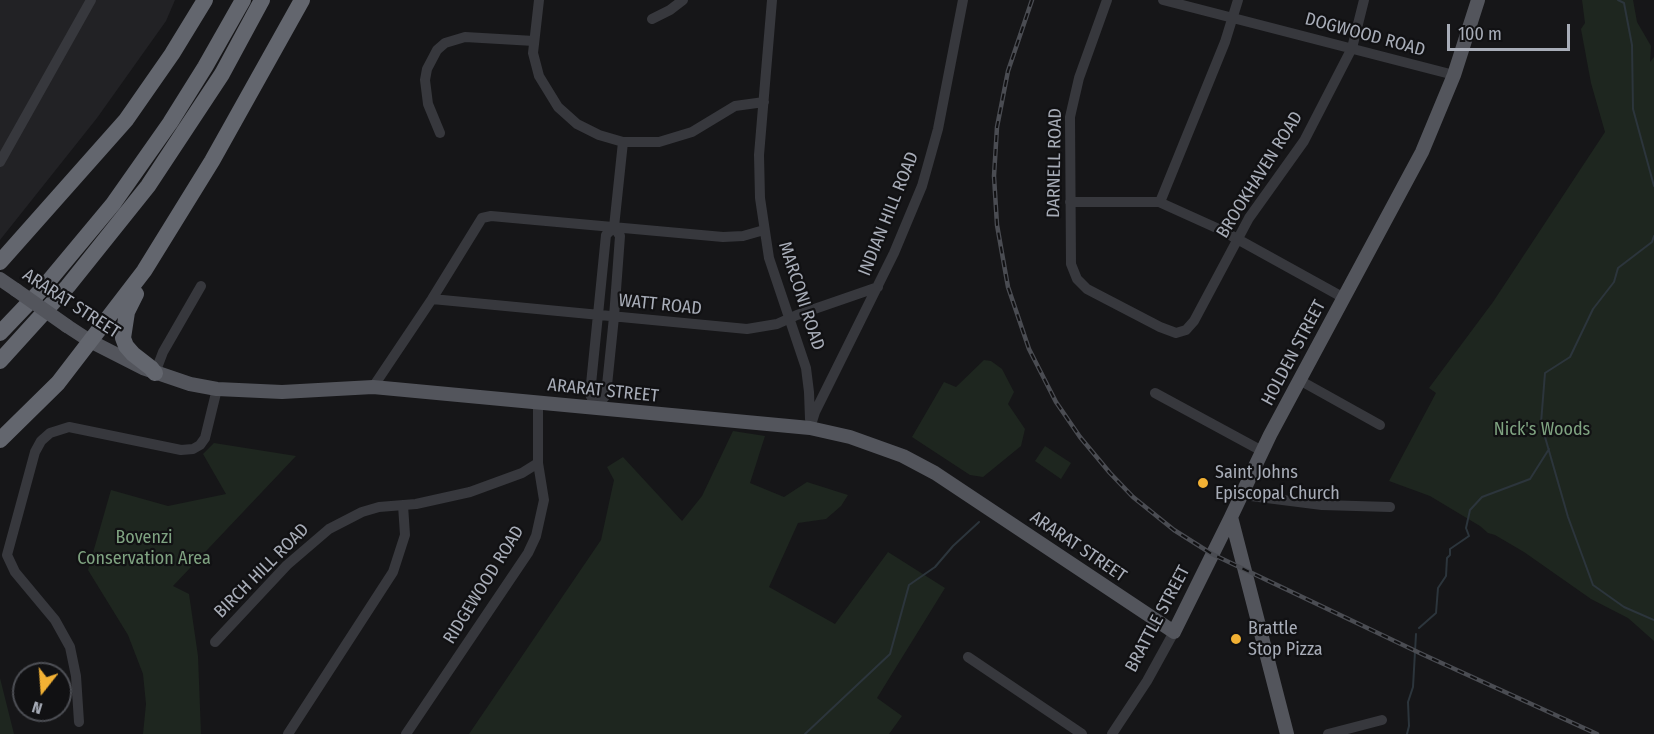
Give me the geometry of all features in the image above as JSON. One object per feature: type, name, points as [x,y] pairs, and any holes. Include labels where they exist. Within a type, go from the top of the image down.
[{"type":"highway","points":[[0,262],[126,120],[172,54],[205,0]]},
{"type":"highway","points":[[0,333],[113,204],[197,80],[243,0]]},
{"type":"highway","points":[[0,361],[68,286],[159,171],[230,61],[262,0]]},
{"type":"highway","points":[[212,161],[290,0]]},
{"type":"highway","points":[[0,440],[58,383],[133,286],[212,161],[302,0]]},
{"type":"highway","points":[[154,373],[133,354],[123,338],[127,312],[158,249]]},
{"type":"main road","name":"HOLDEN STREET","points":[[1231,517],[1262,451],[1414,169],[1454,75],[1478,0]]},
{"type":"main road","name":"ARARAT STREET","points":[[0,279],[90,341],[154,373],[190,384],[217,389],[282,392],[373,387],[810,428],[870,442],[935,473],[1174,632]]},
{"type":"main road","name":"BRATTLE STREET","points":[[1174,632],[1231,517]]},
{"type":"main road","points":[[1231,517],[1287,734]]},
{"type":"main road","points":[[1215,548],[1230,548],[1243,561]]},
{"type":"street","points":[[0,162],[91,0]]},
{"type":"street","points":[[539,0],[534,41],[535,64],[539,76],[558,107],[588,130],[623,142],[647,143],[692,132],[735,106],[764,102]]},
{"type":"street","points":[[652,19],[683,0]]},
{"type":"street","name":"MARCONI ROAD","points":[[772,0],[758,168],[764,230],[772,269],[800,347],[808,379],[810,428]]},
{"type":"street","name":"INDIAN HILL ROAD","points":[[810,428],[815,412],[878,287],[908,220],[928,167],[942,109],[963,0]]},
{"type":"street","name":"DARNELL ROAD","points":[[1107,0],[1079,78],[1072,106],[1070,253],[1073,272],[1078,281],[1087,289],[1121,307]]},
{"type":"street","name":"DOGWOOD ROAD","points":[[1163,0],[1454,75]]},
{"type":"street","points":[[1160,202],[1225,42],[1238,0]]},
{"type":"street","name":"BROOKHAVEN ROAD","points":[[1121,307],[1170,332],[1178,333],[1186,330],[1196,318],[1261,198],[1304,141],[1352,48],[1364,0]]},
{"type":"street","points":[[440,133],[428,104],[425,81],[427,69],[437,50],[445,43],[465,37],[534,41]]},
{"type":"street","points":[[614,227],[620,236],[614,317],[606,395],[596,408],[590,394],[606,235],[614,227],[623,142]]},
{"type":"street","points":[[1070,202],[1160,202],[1238,240],[1344,298]]},
{"type":"street","points":[[373,387],[432,299],[482,218],[491,216],[723,237],[743,236],[764,230]]},
{"type":"street","points":[[154,373],[163,352],[201,286]]},
{"type":"street","name":"WATT ROAD","points":[[432,299],[747,329],[770,326],[878,287]]},
{"type":"street","points":[[1301,381],[1380,425]]},
{"type":"street","points":[[79,722],[75,669],[68,642],[56,620],[15,572],[7,555],[35,452],[41,441],[50,433],[69,427],[181,450],[193,449],[205,438],[217,389]]},
{"type":"street","points":[[1155,393],[1262,451]]},
{"type":"street","name":"RIDGEWOOD ROAD","points":[[405,734],[528,553],[536,536],[543,500],[538,463],[538,402]]},
{"type":"street","name":"BIRCH HILL ROAD","points":[[215,642],[287,565],[329,529],[362,512],[379,507],[452,497],[470,492],[522,473],[538,463]]},
{"type":"street","points":[[1241,492],[1251,496],[1328,506],[1390,507]]},
{"type":"street","points":[[288,734],[393,572],[405,535],[403,505]]},
{"type":"street","name":"BRATTLE STREET","points":[[1112,734],[1147,681],[1174,632]]},
{"type":"street","points":[[968,657],[1082,734]]},
{"type":"street","points":[[1328,734],[1382,720]]},
{"type":"shaded area","points":[[0,0],[175,0],[166,21],[97,118],[0,240]]},
{"type":"green space","name":"Nick's Woods","points":[[1582,0],[1633,0],[1637,22],[1651,46],[1650,62],[1654,57],[1654,641],[1628,618],[1591,599],[1524,552],[1488,533],[1430,496],[1389,481],[1436,393],[1429,388],[1493,302],[1605,132],[1591,83],[1581,29],[1585,23]]},
{"type":"green space","points":[[984,360],[991,361],[1002,369],[1014,392],[1008,404],[1025,429],[1021,446],[983,477],[970,475],[912,437],[944,382],[956,387]]},
{"type":"green space","points":[[733,431],[765,436],[750,483],[784,497],[807,482],[848,495],[841,506],[826,519],[798,523],[769,587],[835,624],[888,552],[945,588],[877,698],[902,716],[889,734],[469,734],[601,540],[614,480],[607,467],[623,457],[682,521],[702,496]]},
{"type":"green space","name":"Bovenzi Conservation Area","points":[[214,443],[296,456],[173,586],[189,594],[198,656],[201,734],[143,734],[146,704],[143,674],[128,635],[88,570],[111,490],[168,506],[226,494],[203,454]]},
{"type":"green space","points":[[1045,446],[1071,463],[1061,479],[1035,461]]},
{"type":"green space","points":[[0,678],[14,734],[0,734]]},
{"type":"waterway","points":[[1618,0],[1624,3],[1632,45],[1633,109],[1654,186]]},
{"type":"waterway","points":[[1654,236],[1652,242],[1618,268],[1614,282],[1593,309],[1570,357],[1545,373],[1541,423],[1568,517],[1593,585],[1624,607],[1654,620]]},
{"type":"waterway","points":[[1419,628],[1436,613],[1438,588],[1446,576],[1450,549],[1469,536],[1466,528],[1470,510],[1482,497],[1530,479],[1549,449]]},
{"type":"waterway","points":[[805,734],[890,654],[909,585],[935,567],[953,546],[979,522]]},
{"type":"waterway","points":[[1407,734],[1408,702],[1413,687],[1416,634]]},
{"type":"railway","points":[[1032,0],[1008,71],[997,127],[994,176],[997,225],[1008,287],[1029,349],[1056,402],[1080,437],[1133,497],[1174,530],[1212,554],[1597,734]]},
{"type":"place","name":"Saint Johns Episcopal Church","points":[[1203,483]]},
{"type":"place","name":"Brattle Stop Pizza","points":[[1236,639]]}]
